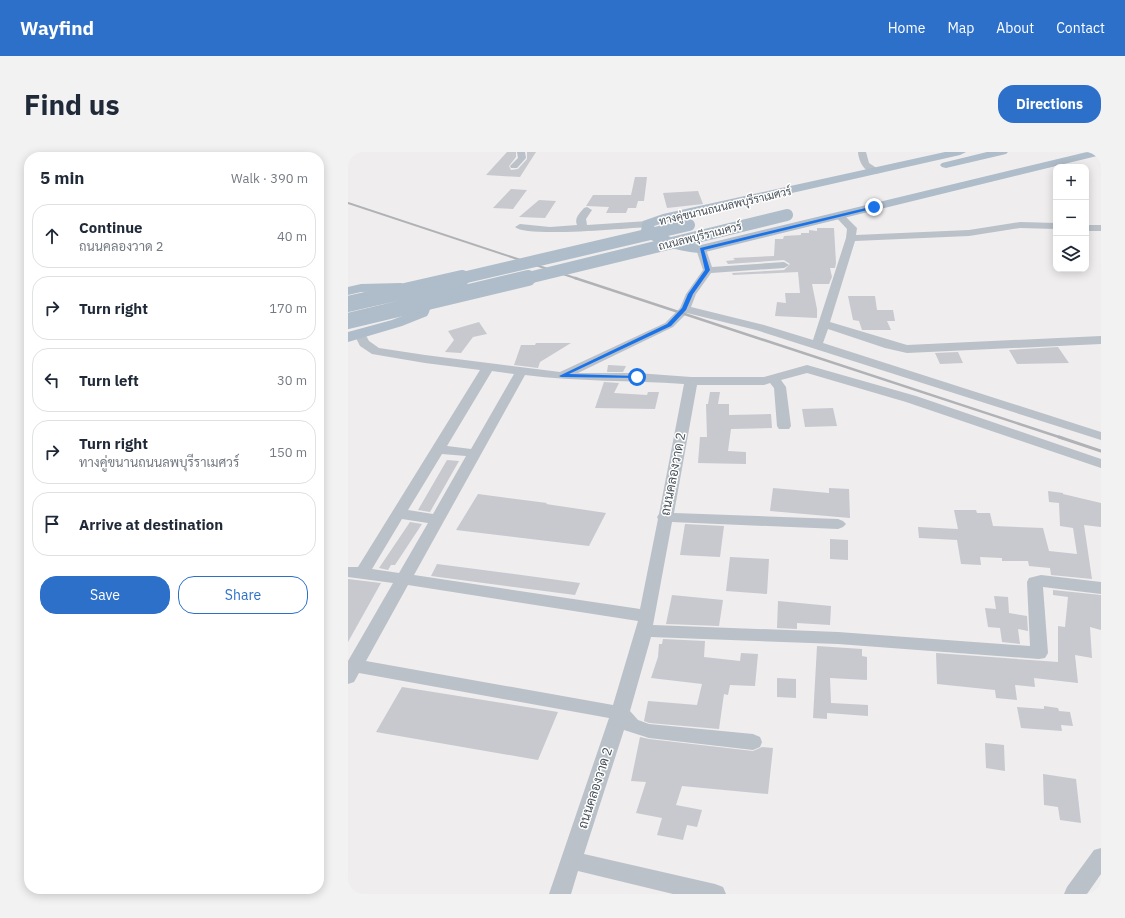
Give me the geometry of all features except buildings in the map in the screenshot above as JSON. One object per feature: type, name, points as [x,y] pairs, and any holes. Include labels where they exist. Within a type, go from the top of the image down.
[{"type":"main road","name":"ทางคู่ขนานถนนลพบุรีราเมศวร์","points":[[960,152],[877,172],[668,218],[648,224],[648,231],[663,241],[690,248],[702,249],[1101,152]]},
{"type":"main road","name":"ถนนลพบุรีราเมศวร์","points":[[348,304],[1002,152]]},
{"type":"main road","points":[[976,170],[1052,152]]},
{"type":"main road","points":[[877,172],[891,178]]},
{"type":"main road","name":"ถนนลพบุรีราเมศวร์","points":[[348,321],[802,212]]},
{"type":"main road","points":[[348,291],[361,288],[401,287],[423,297],[422,314],[397,324],[354,335]]},
{"type":"street","points":[[514,166],[522,158],[521,152]]},
{"type":"street","points":[[862,152],[863,164],[867,168],[877,172]]},
{"type":"street","points":[[584,228],[580,224],[579,220],[587,210]]},
{"type":"street","points":[[816,345],[851,238],[852,228],[839,215]]},
{"type":"street","points":[[520,227],[550,230],[648,224]]},
{"type":"street","points":[[851,238],[969,233],[1020,225],[1053,226]]},
{"type":"street","points":[[1089,228],[1101,228]]},
{"type":"street","points":[[702,249],[708,270]]},
{"type":"street","points":[[708,270],[784,265]]},
{"type":"street","points":[[561,376],[669,325],[685,309],[691,294],[708,270]]},
{"type":"street","points":[[685,309],[760,327],[1101,436]]},
{"type":"street","points":[[824,324],[889,345],[907,348],[1101,340]]},
{"type":"street","points":[[354,335],[376,351],[521,372],[561,376],[637,377],[691,381],[764,381],[807,369],[910,399],[1101,464]]},
{"type":"street","points":[[488,367],[399,514],[355,573],[402,580],[645,624],[1038,653],[1035,582],[1041,581],[1101,588]]},
{"type":"street","points":[[521,372],[351,672],[620,713],[632,726],[649,731],[753,742]]},
{"type":"street","points":[[773,379],[780,387],[784,426]]},
{"type":"street","name":"ถนนคลองวาด 2","points":[[560,894],[620,713],[645,624],[664,517],[691,381]]},
{"type":"street","points":[[438,449],[474,453]]},
{"type":"street","points":[[399,514],[437,519]]},
{"type":"street","points":[[664,517],[838,524]]},
{"type":"street","points":[[1075,894],[1101,857]]},
{"type":"street","points":[[571,860],[715,894]]},
{"type":"railway","points":[[348,203],[578,279]]},
{"type":"railway","points":[[575,278],[1062,438]]},
{"type":"railway","points":[[1062,438],[1101,451]]},
{"type":"route","points":[[637,377],[561,376],[669,325],[685,309],[691,294],[708,270],[702,249],[874,207]]}]
